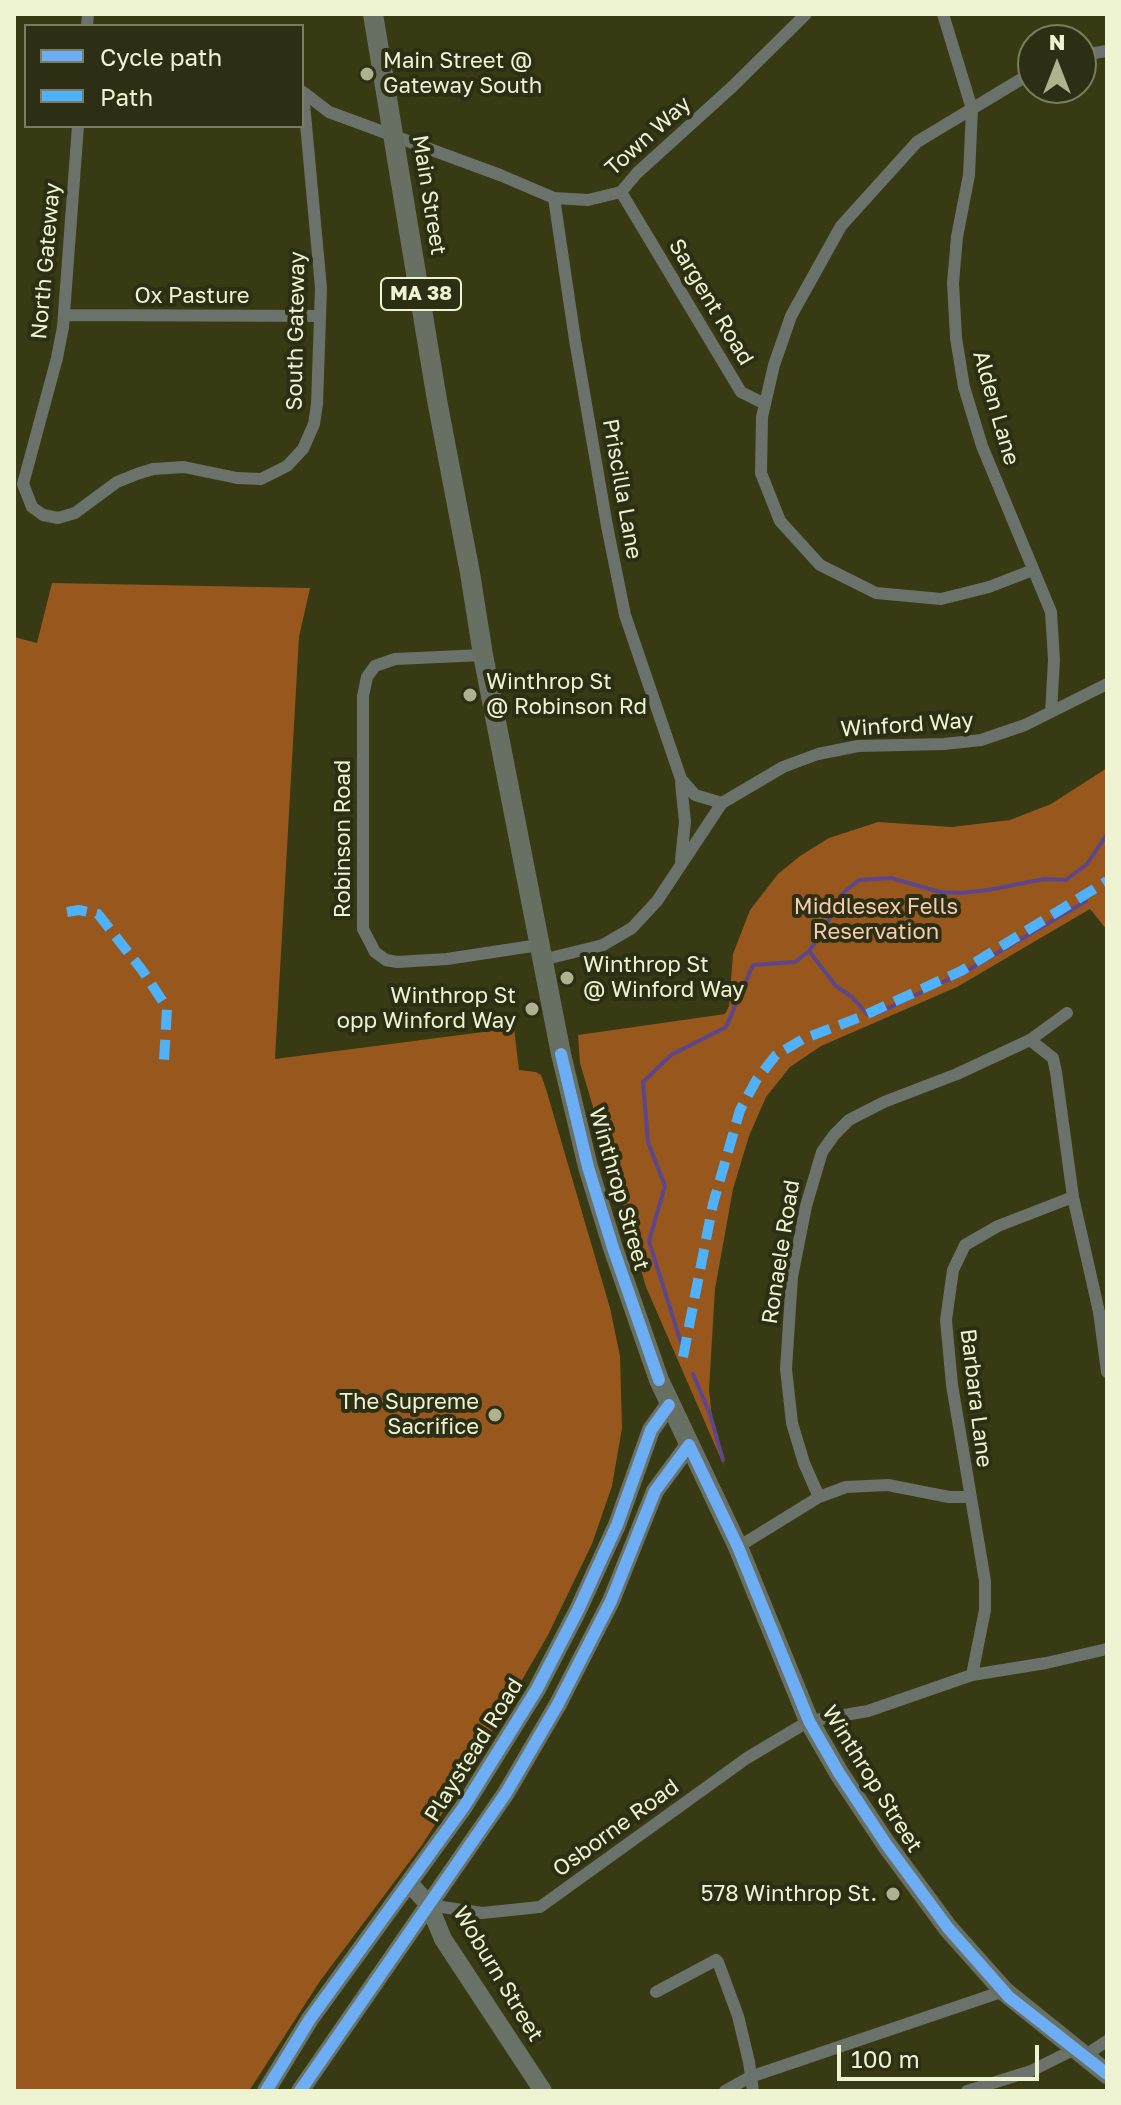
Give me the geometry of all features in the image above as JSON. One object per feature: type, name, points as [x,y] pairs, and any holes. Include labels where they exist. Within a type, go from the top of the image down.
[{"type":"main road","name":"Main Street","points":[[373,14],[437,400],[470,573]]},
{"type":"main road","name":"Winthrop Street","points":[[470,573],[483,655],[561,1054],[588,1167],[613,1248],[669,1405],[738,1547],[809,1721],[839,1773],[948,1928],[1004,1991],[1107,2074]]},
{"type":"main road","name":"Playstead Road","points":[[266,2091],[310,2019],[410,1884],[492,1764],[537,1689],[607,1545],[651,1430],[669,1405]]},
{"type":"main road","points":[[300,2091],[506,1793],[558,1704],[611,1601],[655,1491],[689,1445]]},
{"type":"main road","points":[[607,1545],[630,1554]]},
{"type":"main road","name":"Woburn Street","points":[[410,1884],[429,1905],[443,1939],[543,2091]]},
{"type":"street","name":"Town Way","points":[[395,138],[500,175],[554,198],[588,200],[621,192],[637,173],[732,87],[806,14]]},
{"type":"street","name":"Alden Lane","points":[[943,14],[972,109],[969,175],[957,237],[953,283],[956,338],[964,387],[982,446],[1051,612],[1054,660],[1051,712]]},
{"type":"street","points":[[1017,82],[917,142],[841,226],[791,316],[774,365],[762,417],[761,473],[780,521],[820,565],[876,593],[941,599],[989,587],[1033,570]]},
{"type":"street","name":"South Gateway","points":[[304,93],[329,112],[395,138]]},
{"type":"street","name":"South Gateway","points":[[58,518],[75,513],[117,482],[153,469],[193,468],[248,480],[267,477],[287,466],[309,440],[316,415],[320,316],[318,237],[304,110]]},
{"type":"street","name":"North Gateway","points":[[58,518],[43,515],[32,507],[23,484],[57,358],[64,315],[78,128]]},
{"type":"street","name":"Sargent Road","points":[[621,192],[741,392],[765,404]]},
{"type":"street","name":"Priscilla Lane","points":[[554,198],[575,340],[621,600],[681,779],[685,822],[679,864]]},
{"type":"street","name":"Ox Pasture","points":[[64,315],[320,316]]},
{"type":"street","name":"Robinson Road","points":[[483,655],[395,659],[375,666],[367,677],[363,696],[363,929],[375,952],[386,960],[397,962],[541,952]]},
{"type":"street","name":"Winford Way","points":[[541,952],[592,949],[624,935],[649,911],[722,803],[783,767],[818,754],[858,746],[969,742],[1009,731],[1107,684]]},
{"type":"street","points":[[681,779],[695,795],[722,803]]},
{"type":"street","name":"Ronaele Road","points":[[819,1497],[804,1463],[792,1423],[786,1369],[795,1263],[806,1206],[822,1152],[841,1128],[865,1112],[1030,1040],[1067,1013]]},
{"type":"street","points":[[1030,1040],[1053,1058],[1073,1197],[1099,1312],[1107,1372]]},
{"type":"street","name":"Barbara Lane","points":[[972,1675],[986,1597],[984,1568],[969,1497],[952,1385],[946,1320],[953,1270],[965,1245],[998,1226],[1073,1197]]},
{"type":"street","points":[[738,1547],[819,1497],[846,1487],[902,1487],[949,1497],[969,1497]]},
{"type":"street","points":[[809,1721],[868,1711],[972,1675],[1107,1649]]},
{"type":"street","name":"Osborne Road","points":[[429,1905],[482,1913],[540,1907],[747,1758],[809,1721]]},
{"type":"street","points":[[656,1992],[716,1960],[723,1970],[738,2016],[753,2091]]},
{"type":"street","points":[[725,2091],[750,2077],[1004,1991]]},
{"type":"street","points":[[967,2091],[1031,2071],[1107,2041]]},
{"type":"green space","points":[[52,583],[310,588],[299,637],[275,1059],[514,1028],[519,1070],[541,1075],[546,1089],[610,1308],[620,1356],[622,1428],[612,1486],[592,1544],[548,1635],[473,1765],[422,1845],[320,1981],[249,2091],[14,2091],[14,637],[37,643]]},
{"type":"green space","name":"Middlesex Fells Reservation","points":[[1107,768],[1107,930],[1090,909],[957,987],[821,1046],[790,1067],[766,1097],[749,1136],[733,1189],[715,1289],[709,1390],[712,1418],[724,1466],[646,1287],[580,1063],[578,1035],[725,1014],[729,1006],[733,954],[750,910],[778,874],[829,838],[878,822],[952,827],[1010,820],[1051,804]]},
{"type":"waterway","points":[[681,1343],[649,1241],[665,1186],[648,1142],[643,1082],[671,1055],[726,1027],[753,965],[795,962],[809,951],[842,894],[859,880],[891,878],[940,892],[961,893],[1044,879],[1066,880],[1087,864],[1107,834]]},
{"type":"waterway","points":[[809,951],[836,986],[852,997],[867,1014],[876,1014],[970,969],[1086,901]]},
{"type":"waterway","points":[[693,1374],[710,1414],[723,1460]]},
{"type":"marked path","points":[[683,1357],[713,1204],[740,1110],[757,1079],[776,1055],[803,1039],[863,1016],[961,971],[1107,881]]},
{"type":"marked path","points":[[67,912],[79,910],[98,914],[167,1008],[164,1061]]},
{"type":"cycle path","points":[[561,1054],[588,1167],[659,1380]]},
{"type":"cycle path","points":[[266,2091],[310,2019],[463,1808],[537,1689],[617,1525],[651,1430],[669,1405]]},
{"type":"cycle path","points":[[300,2091],[506,1793],[558,1704],[611,1601],[655,1491],[689,1445],[738,1547],[809,1721],[886,1844],[948,1928],[1009,1997],[1107,2074]]},
{"type":"place","name":"Main Street @ Gateway South","points":[[367,74]]},
{"type":"place","name":"Winthrop St @ Robinson Rd","points":[[470,695]]},
{"type":"place","name":"Winthrop St @ Winford Way","points":[[567,978]]},
{"type":"place","name":"Winthrop St opp Winford Way","points":[[532,1009]]},
{"type":"place","name":"The Supreme Sacrifice","points":[[495,1415]]},
{"type":"place","name":"578 Winthrop St.","points":[[893,1894]]}]
